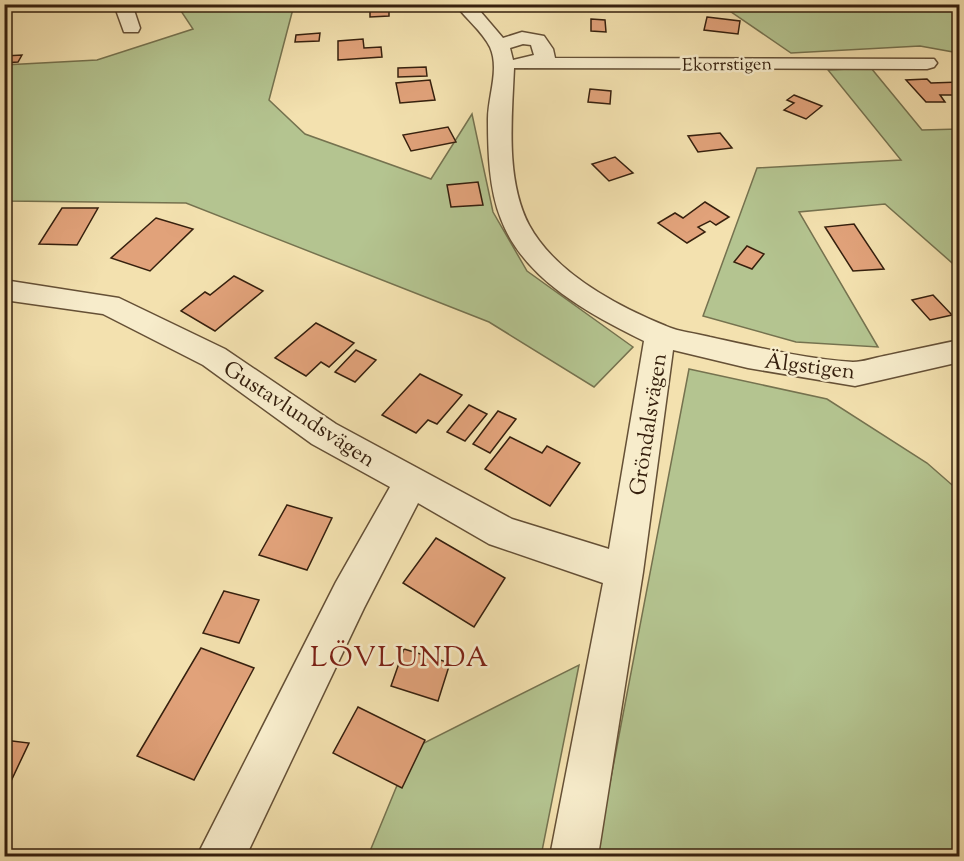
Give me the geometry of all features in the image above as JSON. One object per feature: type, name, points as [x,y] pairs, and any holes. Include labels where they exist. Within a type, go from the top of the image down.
[{"type":"street","points":[[127,4],[125,10],[131,28]]},
{"type":"street","points":[[464,4],[510,57]]},
{"type":"street","name":"Ekorrstigen","points":[[510,57],[927,63]]},
{"type":"street","name":"Gröndalsvägen","points":[[510,57],[499,109],[500,153],[516,225],[549,270],[595,304],[660,336],[624,572],[574,856]]},
{"type":"street","name":"Gustavlundsvägen","points":[[4,290],[109,305],[214,357],[324,434],[501,532],[624,572]]},
{"type":"street","name":"Älgstigen","points":[[660,336],[748,357],[855,374],[960,351]]},
{"type":"street","points":[[220,856],[350,595],[411,482]]},
{"type":"green space","points":[[261,4],[261,8],[294,5],[269,100],[305,134],[431,179],[472,114],[493,212],[527,271],[633,347],[594,387],[489,322],[186,203],[5,201],[4,65],[97,60],[193,29],[177,5]]},
{"type":"green space","points":[[721,5],[959,5],[959,53],[920,46],[791,53]]},
{"type":"green space","points":[[871,68],[922,130],[959,129],[959,269],[885,204],[799,212],[878,347],[796,342],[703,316],[757,168],[901,160],[828,70]]},
{"type":"green space","points":[[689,369],[827,399],[927,463],[959,491],[959,856],[596,856]]},
{"type":"green space","points":[[579,665],[541,856],[368,856],[412,749]]},
{"type":"building","points":[[389,7],[389,16],[370,17],[370,8]]},
{"type":"building","points":[[707,17],[740,21],[738,34],[704,30]]},
{"type":"building","points":[[591,19],[605,20],[606,32],[591,31]]},
{"type":"building","points":[[320,33],[319,41],[295,42],[296,35]]},
{"type":"building","points":[[363,39],[364,48],[381,47],[382,57],[338,60],[338,41]]},
{"type":"building","points":[[22,55],[18,62],[4,63],[4,56]]},
{"type":"building","points":[[426,67],[427,76],[398,77],[398,68]]},
{"type":"building","points":[[927,79],[931,83],[960,82],[960,95],[940,95],[945,102],[926,102],[906,80]]},
{"type":"building","points":[[430,80],[435,100],[400,103],[396,83]]},
{"type":"building","points":[[590,89],[611,91],[610,104],[588,102]]},
{"type":"building","points":[[794,95],[822,106],[806,119],[784,110],[794,103],[787,100]]},
{"type":"building","points":[[448,127],[456,142],[411,151],[403,135]]},
{"type":"building","points":[[720,133],[732,148],[698,152],[688,136]]},
{"type":"building","points":[[615,157],[633,173],[609,181],[592,164]]},
{"type":"building","points":[[478,182],[483,205],[451,207],[447,185]]},
{"type":"building","points":[[705,202],[729,217],[716,225],[710,221],[698,227],[705,232],[687,243],[658,223],[675,213],[683,218]]},
{"type":"building","points":[[62,208],[98,208],[77,245],[39,244]]},
{"type":"building","points":[[156,218],[193,229],[150,271],[111,258]]},
{"type":"building","points":[[854,224],[884,269],[853,271],[825,227]]},
{"type":"building","points":[[747,246],[764,254],[752,269],[734,262]]},
{"type":"building","points":[[234,276],[263,291],[215,331],[181,311],[205,292],[210,295]]},
{"type":"building","points":[[933,295],[952,315],[930,320],[912,300]]},
{"type":"building","points":[[316,323],[354,343],[329,367],[321,362],[306,376],[275,358]]},
{"type":"building","points":[[356,350],[376,360],[355,382],[335,372]]},
{"type":"building","points":[[420,374],[462,395],[437,424],[428,420],[416,433],[382,415]]},
{"type":"building","points":[[469,405],[487,414],[465,441],[447,432]]},
{"type":"building","points":[[498,411],[516,419],[490,453],[473,444]]},
{"type":"building","points":[[510,437],[542,453],[547,446],[580,463],[550,506],[485,469]]},
{"type":"building","points":[[287,505],[332,518],[307,570],[259,555]]},
{"type":"building","points":[[436,538],[505,578],[474,627],[403,583]]},
{"type":"building","points":[[224,591],[259,600],[239,643],[203,633]]},
{"type":"building","points":[[201,648],[254,668],[194,780],[137,756]]},
{"type":"building","points":[[404,649],[450,663],[438,701],[391,686]]},
{"type":"building","points":[[358,707],[425,740],[402,788],[333,753]]},
{"type":"building","points":[[4,740],[29,743],[4,796]]},
{"type":"district","name":"LÖVLUNDA","points":[[400,656]]}]
